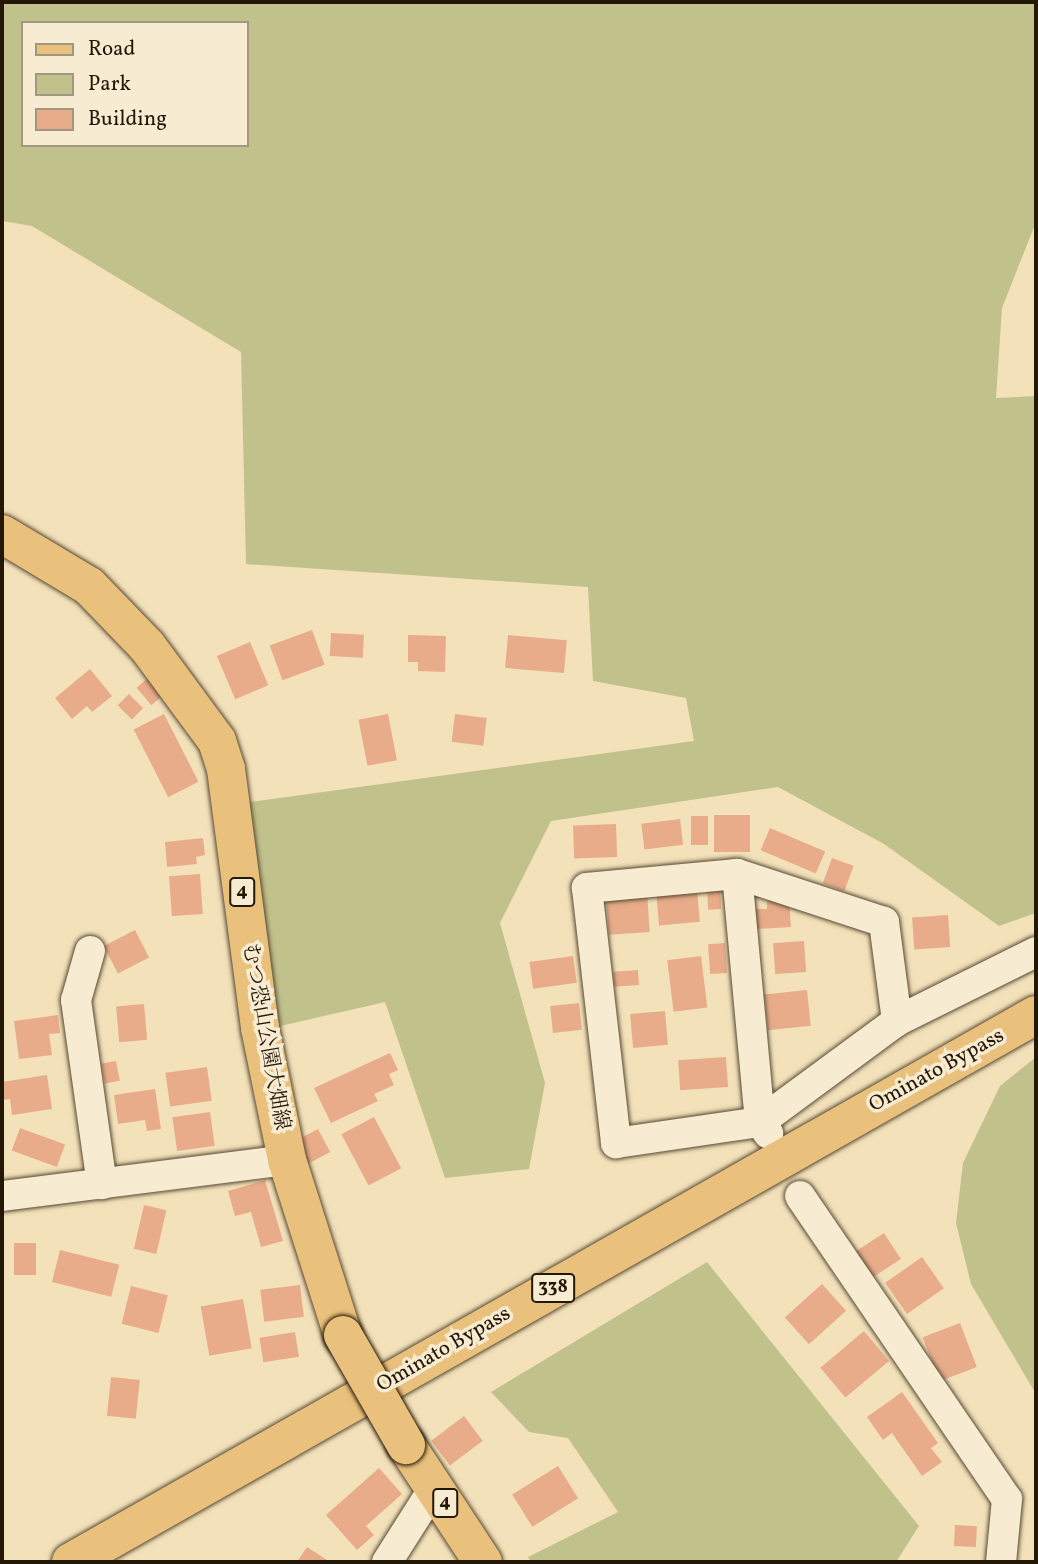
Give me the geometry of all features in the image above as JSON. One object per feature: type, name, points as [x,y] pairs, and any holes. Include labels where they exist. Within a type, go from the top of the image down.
[{"type":"main road","name":"むつ恐山公園大畑線","points":[[2,534],[89,586],[147,646],[217,741],[226,769],[260,1028],[287,1160],[344,1335],[406,1445],[434,1488]]},
{"type":"main road","name":"Ominato Bypass","points":[[71,1562],[1036,1015]]},
{"type":"main road","name":"4","points":[[434,1488],[483,1562]]},
{"type":"street","points":[[897,1021],[884,922],[737,874],[587,888],[617,1143],[764,1128],[897,1021],[1036,952]]},
{"type":"street","points":[[737,874],[764,1128]]},
{"type":"street","points":[[90,951],[76,1000],[102,1184]]},
{"type":"street","points":[[2,1196],[287,1160]]},
{"type":"street","points":[[800,1196],[1007,1499],[1001,1562]]},
{"type":"street","points":[[387,1562],[434,1488]]},
{"type":"green space","points":[[2,2],[1036,2],[1036,222],[1002,308],[996,398],[1036,396],[1036,913],[999,926],[884,844],[778,787],[551,821],[500,923],[545,1083],[529,1169],[445,1178],[385,1002],[276,1027],[243,803],[694,741],[686,698],[593,681],[588,587],[246,564],[241,352],[32,226],[2,221]]},
{"type":"green space","points":[[1036,1057],[1036,1394],[971,1284],[956,1223],[963,1163],[1000,1086]]},
{"type":"green space","points":[[707,1262],[919,1526],[896,1562],[531,1562],[528,1557],[618,1512],[568,1438],[529,1432],[491,1392]]},
{"type":"building","points":[[312,630],[325,665],[282,680],[270,645]]},
{"type":"building","points":[[331,633],[364,635],[363,658],[330,656]]},
{"type":"building","points":[[408,635],[446,636],[445,672],[418,671],[418,662],[408,662]]},
{"type":"building","points":[[508,635],[567,640],[564,673],[505,668]]},
{"type":"building","points":[[250,642],[268,685],[235,699],[217,656]]},
{"type":"building","points":[[90,669],[112,696],[92,712],[87,706],[72,719],[55,698]]},
{"type":"building","points":[[148,678],[163,696],[151,705],[137,688]]},
{"type":"building","points":[[129,694],[143,708],[132,719],[118,705]]},
{"type":"building","points":[[164,714],[199,782],[168,797],[134,729]]},
{"type":"building","points":[[388,714],[397,760],[368,766],[359,720]]},
{"type":"building","points":[[455,714],[487,718],[483,746],[452,742]]},
{"type":"building","points":[[714,815],[750,815],[750,852],[714,852]]},
{"type":"building","points":[[691,816],[708,816],[708,845],[691,845]]},
{"type":"building","points":[[680,819],[683,845],[644,850],[641,824]]},
{"type":"building","points":[[616,824],[617,857],[574,858],[573,826]]},
{"type":"building","points":[[770,828],[825,851],[816,874],[761,850]]},
{"type":"building","points":[[203,838],[205,855],[196,857],[197,864],[167,867],[165,842]]},
{"type":"building","points":[[832,858],[854,866],[844,891],[823,883]]},
{"type":"building","points":[[200,874],[203,914],[172,916],[169,876]]},
{"type":"building","points":[[720,887],[721,909],[708,910],[707,888]]},
{"type":"building","points":[[697,889],[700,922],[659,925],[656,893]]},
{"type":"building","points":[[647,892],[650,932],[609,935],[606,895]]},
{"type":"building","points":[[789,900],[791,927],[756,929],[755,909],[767,909],[767,901]]},
{"type":"building","points":[[948,915],[950,947],[914,949],[912,918]]},
{"type":"building","points":[[135,930],[149,958],[118,974],[104,946]]},
{"type":"building","points":[[804,941],[806,972],[775,974],[773,943]]},
{"type":"building","points":[[725,943],[727,973],[710,974],[708,944]]},
{"type":"building","points":[[573,956],[577,983],[533,989],[529,962]]},
{"type":"building","points":[[701,956],[707,1008],[674,1012],[667,960]]},
{"type":"building","points":[[638,970],[639,985],[614,987],[613,972]]},
{"type":"building","points":[[807,990],[811,1026],[768,1030],[764,994]]},
{"type":"building","points":[[579,1003],[582,1030],[553,1033],[550,1006]]},
{"type":"building","points":[[144,1004],[147,1040],[119,1042],[116,1006]]},
{"type":"building","points":[[665,1011],[668,1045],[633,1048],[630,1014]]},
{"type":"building","points":[[58,1015],[60,1033],[49,1034],[52,1055],[19,1059],[14,1021]]},
{"type":"building","points":[[390,1053],[398,1070],[389,1074],[394,1085],[374,1094],[378,1101],[331,1123],[314,1088]]},
{"type":"building","points":[[726,1057],[728,1087],[680,1090],[678,1060]]},
{"type":"building","points":[[116,1061],[120,1081],[105,1083],[101,1064]]},
{"type":"building","points":[[207,1067],[212,1101],[170,1107],[165,1073]]},
{"type":"building","points":[[47,1075],[52,1109],[12,1115],[10,1099],[2,1100],[2,1082]]},
{"type":"building","points":[[155,1089],[161,1129],[147,1131],[145,1120],[118,1124],[114,1095]]},
{"type":"building","points":[[210,1112],[215,1146],[177,1151],[172,1117]]},
{"type":"building","points":[[374,1117],[401,1168],[369,1186],[341,1134]]},
{"type":"building","points":[[20,1128],[65,1144],[57,1167],[12,1151]]},
{"type":"building","points":[[318,1129],[330,1152],[308,1164],[296,1141]]},
{"type":"building","points":[[265,1180],[283,1241],[261,1247],[251,1212],[235,1216],[228,1191]]},
{"type":"building","points":[[144,1205],[166,1210],[156,1254],[134,1249]]},
{"type":"building","points":[[884,1233],[901,1259],[868,1280],[851,1254]]},
{"type":"building","points":[[14,1243],[36,1243],[36,1275],[14,1275]]},
{"type":"building","points":[[60,1250],[119,1265],[111,1297],[52,1282]]},
{"type":"building","points":[[922,1257],[944,1288],[907,1314],[885,1283]]},
{"type":"building","points":[[822,1284],[846,1311],[809,1344],[785,1317]]},
{"type":"building","points":[[300,1285],[304,1317],[264,1322],[260,1290]]},
{"type":"building","points":[[131,1286],[168,1295],[158,1333],[122,1324]]},
{"type":"building","points":[[243,1299],[252,1348],[209,1356],[201,1306]]},
{"type":"building","points":[[960,1323],[977,1367],[940,1381],[923,1337]]},
{"type":"building","points":[[864,1331],[889,1361],[845,1398],[820,1368]]},
{"type":"building","points":[[295,1332],[299,1357],[263,1362],[259,1338]]},
{"type":"building","points":[[111,1377],[140,1380],[136,1419],[107,1416]]},
{"type":"building","points":[[902,1392],[938,1443],[931,1448],[942,1462],[922,1476],[892,1433],[883,1440],[867,1417]]},
{"type":"building","points":[[464,1416],[483,1441],[450,1465],[431,1441]]},
{"type":"building","points":[[558,1466],[578,1498],[532,1527],[512,1495]]},
{"type":"building","points":[[379,1468],[402,1494],[366,1526],[374,1535],[357,1550],[326,1515]]},
{"type":"building","points":[[955,1525],[977,1526],[976,1547],[954,1546]]},
{"type":"building","points":[[307,1547],[330,1562],[297,1562]]}]
